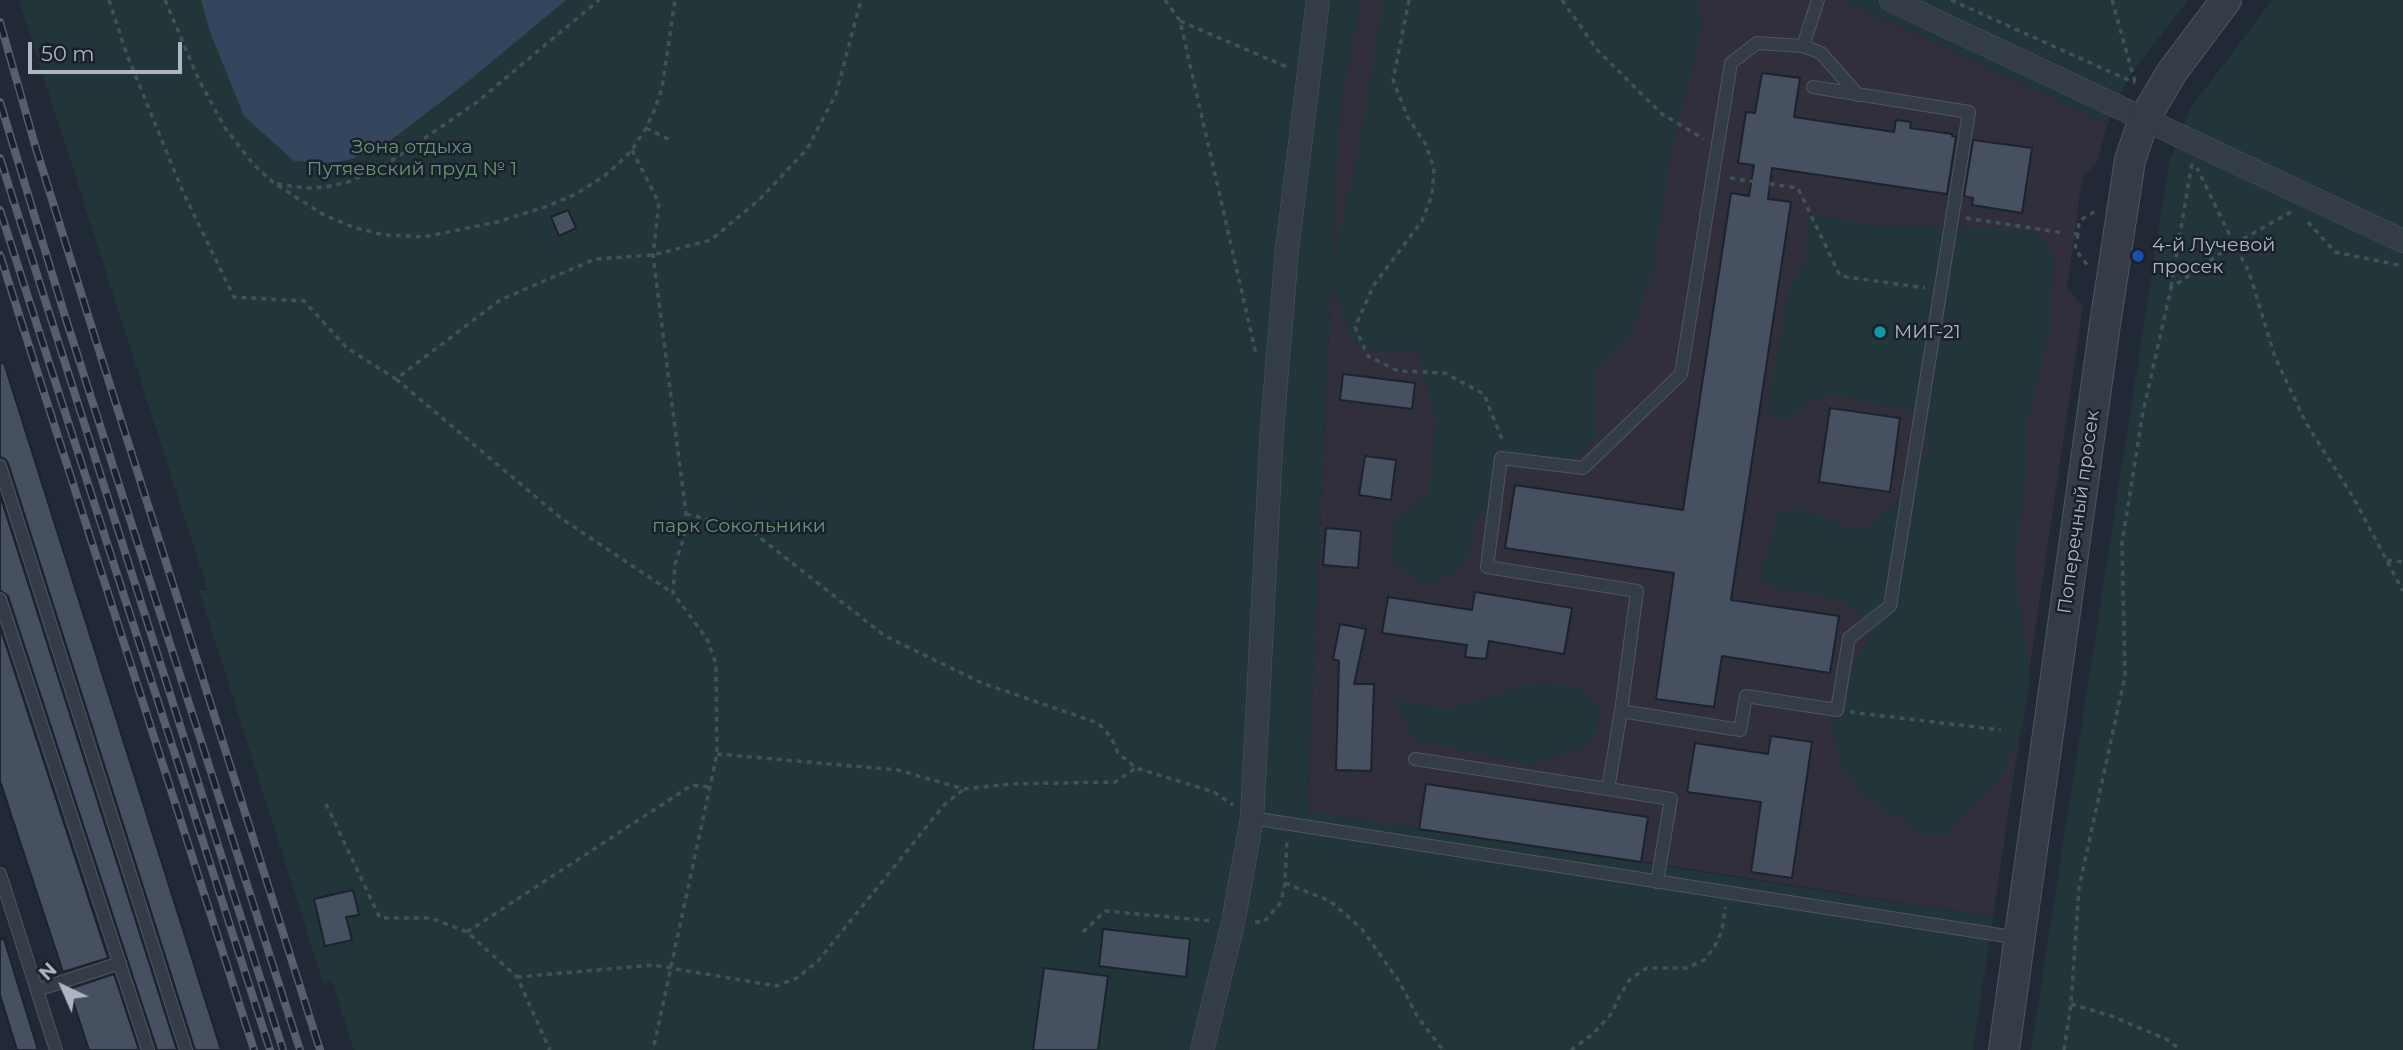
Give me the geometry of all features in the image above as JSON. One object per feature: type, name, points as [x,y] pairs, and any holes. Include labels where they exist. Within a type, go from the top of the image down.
[{"type":"street","points":[[1202,1050],[1233,923],[1252,818],[1272,428],[1287,250],[1318,0]]},
{"type":"street","points":[[1891,0],[2403,241]]},
{"type":"street","name":"Поперечный просек","points":[[2004,1050],[2130,160],[2144,119],[2172,72],[2226,0]]},
{"type":"lane","points":[[1803,46],[1818,0]]},
{"type":"lane","points":[[1608,789],[1637,591],[1487,567],[1501,458],[1583,468],[1681,374],[1731,64],[1757,43],[1803,46],[1821,53],[1858,95]]},
{"type":"lane","points":[[1621,711],[1740,730],[1746,696],[1837,710],[1849,638],[1890,606],[1969,112],[1813,87]]},
{"type":"lane","points":[[0,466],[187,1050]]},
{"type":"lane","points":[[0,599],[148,1050]]},
{"type":"lane","points":[[1415,759],[1671,799],[1657,882]]},
{"type":"lane","points":[[1252,818],[2021,939]]},
{"type":"lane","points":[[0,874],[56,1050]]},
{"type":"lane","points":[[37,990],[120,963]]},
{"type":"path","points":[[108,0],[127,55],[183,192],[234,297],[304,301],[347,348],[396,379],[562,519],[673,593],[707,639],[716,664],[717,754],[653,1050]]},
{"type":"path","points":[[165,0],[198,78],[225,128],[254,165],[274,183],[324,215],[384,236],[424,237],[497,222],[566,199],[607,174],[632,150],[646,128],[662,88],[676,0]]},
{"type":"path","points":[[274,183],[290,187],[325,187],[346,183],[373,171],[477,102],[599,0]]},
{"type":"path","points":[[396,379],[500,300],[595,259],[653,255],[711,240],[760,199],[807,149],[836,94],[861,0]]},
{"type":"path","points":[[1165,0],[1180,21],[1257,360]]},
{"type":"path","points":[[1409,0],[1393,80],[1408,118],[1425,142],[1434,168],[1432,195],[1422,221],[1374,285],[1355,327],[1368,356],[1398,371],[1445,373],[1484,394],[1503,441],[1501,458]]},
{"type":"path","points":[[1562,0],[1598,51],[1662,114],[1718,147]]},
{"type":"path","points":[[1951,0],[2135,83],[2112,0]]},
{"type":"path","points":[[1180,21],[1308,76]]},
{"type":"path","points":[[646,128],[670,140]]},
{"type":"path","points":[[632,150],[659,202],[653,255],[686,514],[684,537],[674,564],[673,593]]},
{"type":"path","points":[[2064,1050],[2079,888],[2125,676],[2122,543],[2143,412],[2171,288],[2193,160],[2249,272],[2275,357],[2306,423],[2353,497],[2403,591]]},
{"type":"path","points":[[1714,175],[1798,188],[1840,276],[1941,290]]},
{"type":"path","points":[[2091,270],[2076,249],[2076,234],[2079,220],[2099,209]]},
{"type":"path","points":[[2171,288],[2234,244],[2296,209]]},
{"type":"path","points":[[1954,216],[2064,233]]},
{"type":"path","points":[[686,514],[749,529],[885,636],[982,683],[1098,723],[1111,737],[1118,753],[1136,768],[1214,792],[1252,818]]},
{"type":"path","points":[[2387,560],[2403,562]]},
{"type":"path","points":[[1837,710],[2001,730]]},
{"type":"path","points":[[717,754],[898,770],[964,789],[1010,784],[1115,782],[1136,768]]},
{"type":"path","points":[[467,932],[692,785],[709,787]]},
{"type":"path","points":[[517,976],[653,965],[776,986],[797,978],[818,961],[944,805],[964,789]]},
{"type":"path","points":[[326,804],[380,918],[430,918],[467,932],[517,976],[550,1050]]},
{"type":"path","points":[[1083,932],[1105,911],[1233,923],[1264,922],[1281,902],[1285,883],[1287,824]]},
{"type":"path","points":[[1285,883],[1330,901],[1362,929],[1417,1016],[1443,1050]]},
{"type":"path","points":[[1571,1050],[1593,1034],[1612,1013],[1630,979],[1647,968],[1687,968],[1704,960],[1714,948],[1722,931],[1727,893]]},
{"type":"path","points":[[2070,1004],[2111,1016],[2166,1039],[2181,1050]]},
{"type":"shaded area","points":[[1361,0],[1843,0],[2108,123],[2096,164],[2082,178],[2067,288],[2083,306],[1993,917],[1307,812],[1339,110]]},
{"type":"green space","name":"парк Сокольники","points":[[19,0],[1361,0],[1339,110],[1333,259],[1359,147],[1383,0],[1698,0],[1702,29],[1670,159],[1653,269],[1631,333],[1596,370],[1595,440],[1574,459],[1542,457],[1522,450],[1505,465],[1488,504],[1476,521],[1474,537],[1465,562],[1451,575],[1422,585],[1390,560],[1395,519],[1429,493],[1436,416],[1416,351],[1374,352],[1353,343],[1331,285],[1307,811],[1993,917],[1973,1050],[354,1050],[332,981],[323,982],[199,590],[208,591]]},
{"type":"green space","points":[[1843,0],[2188,0],[2128,78],[2108,123]]},
{"type":"green space","points":[[2272,0],[2403,0],[2403,1050],[2031,1050],[2169,163],[2190,109]]},
{"type":"green space","points":[[1807,213],[1869,225],[2023,229],[2042,237],[2053,255],[2052,319],[2026,425],[2025,492],[2014,561],[2030,678],[2022,728],[2004,772],[1945,836],[1924,834],[1866,797],[1841,766],[1831,722],[1843,678],[1867,644],[1873,624],[1841,600],[1779,589],[1759,578],[1778,513],[1799,508],[1857,532],[1892,507],[1928,451],[1928,430],[1916,413],[1835,394],[1816,398],[1783,421],[1767,410],[1789,289],[1806,259]]},
{"type":"green space","points":[[1527,684],[1568,685],[1587,693],[1600,711],[1599,721],[1591,741],[1583,747],[1534,766],[1414,739],[1393,699],[1446,710]]},
{"type":"water","points":[[201,0],[566,0],[471,79],[391,140],[352,159],[332,163],[294,161],[244,116],[210,32]]},
{"type":"building","points":[[1762,73],[1800,78],[1794,117],[1894,132],[1896,120],[1911,122],[1910,128],[1952,134],[1956,137],[1947,194],[1772,168],[1768,199],[1791,202],[1731,600],[1839,616],[1830,673],[1722,656],[1714,707],[1656,699],[1674,573],[1505,548],[1515,485],[1683,510],[1731,193],[1749,196],[1754,165],[1738,163],[1746,112],[1755,113]]},
{"type":"building","points":[[1973,140],[2032,148],[2022,213],[1972,205],[1973,198],[1964,196]]},
{"type":"building","points":[[568,210],[576,228],[559,236],[551,217]]},
{"type":"building","points":[[4,363],[221,1050],[195,1050],[8,463],[0,457],[0,364]]},
{"type":"building","points":[[1343,374],[1415,383],[1412,409],[1340,400]]},
{"type":"building","points":[[1830,408],[1900,418],[1890,492],[1819,482]]},
{"type":"building","points":[[1365,456],[1396,460],[1391,500],[1359,495]]},
{"type":"building","points":[[0,495],[177,1050],[157,1050],[8,596],[0,590]]},
{"type":"building","points":[[1326,528],[1361,531],[1358,568],[1323,565]]},
{"type":"building","points":[[1475,592],[1572,608],[1564,654],[1489,641],[1486,659],[1465,657],[1467,645],[1382,633],[1388,597],[1472,610]]},
{"type":"building","points":[[1340,624],[1366,629],[1354,684],[1374,684],[1371,771],[1336,770],[1339,661],[1333,659]]},
{"type":"building","points":[[0,627],[108,958],[63,972],[0,781]]},
{"type":"building","points":[[1771,736],[1812,742],[1792,878],[1751,872],[1761,802],[1687,792],[1695,743],[1768,754]]},
{"type":"building","points":[[1426,784],[1648,817],[1641,862],[1419,829]]},
{"type":"building","points":[[353,890],[359,915],[346,917],[352,940],[325,946],[314,899]]},
{"type":"building","points":[[1103,929],[1190,939],[1186,977],[1099,966]]},
{"type":"building","points":[[4,939],[38,1050],[17,1050],[0,995],[0,940]]},
{"type":"building","points":[[1044,968],[1108,976],[1098,1050],[1033,1050]]},
{"type":"building","points":[[114,974],[139,1050],[89,1050],[69,989]]},
{"type":"railway","points":[[0,22],[86,309],[320,1050]]},
{"type":"railway","points":[[0,102],[64,313],[300,1050]]},
{"type":"railway","points":[[0,158],[283,1050]]},
{"type":"railway","points":[[0,210],[270,1050]]},
{"type":"railway","points":[[0,255],[254,1050]]},
{"type":"place","name":"4-й Лучевой просек","points":[[2138,256]]},
{"type":"place","name":"МИГ-21","points":[[1880,332]]},
{"type":"park label","name":"Зона отдыха Путяевский пруд № 1","points":[[412,158]]}]
